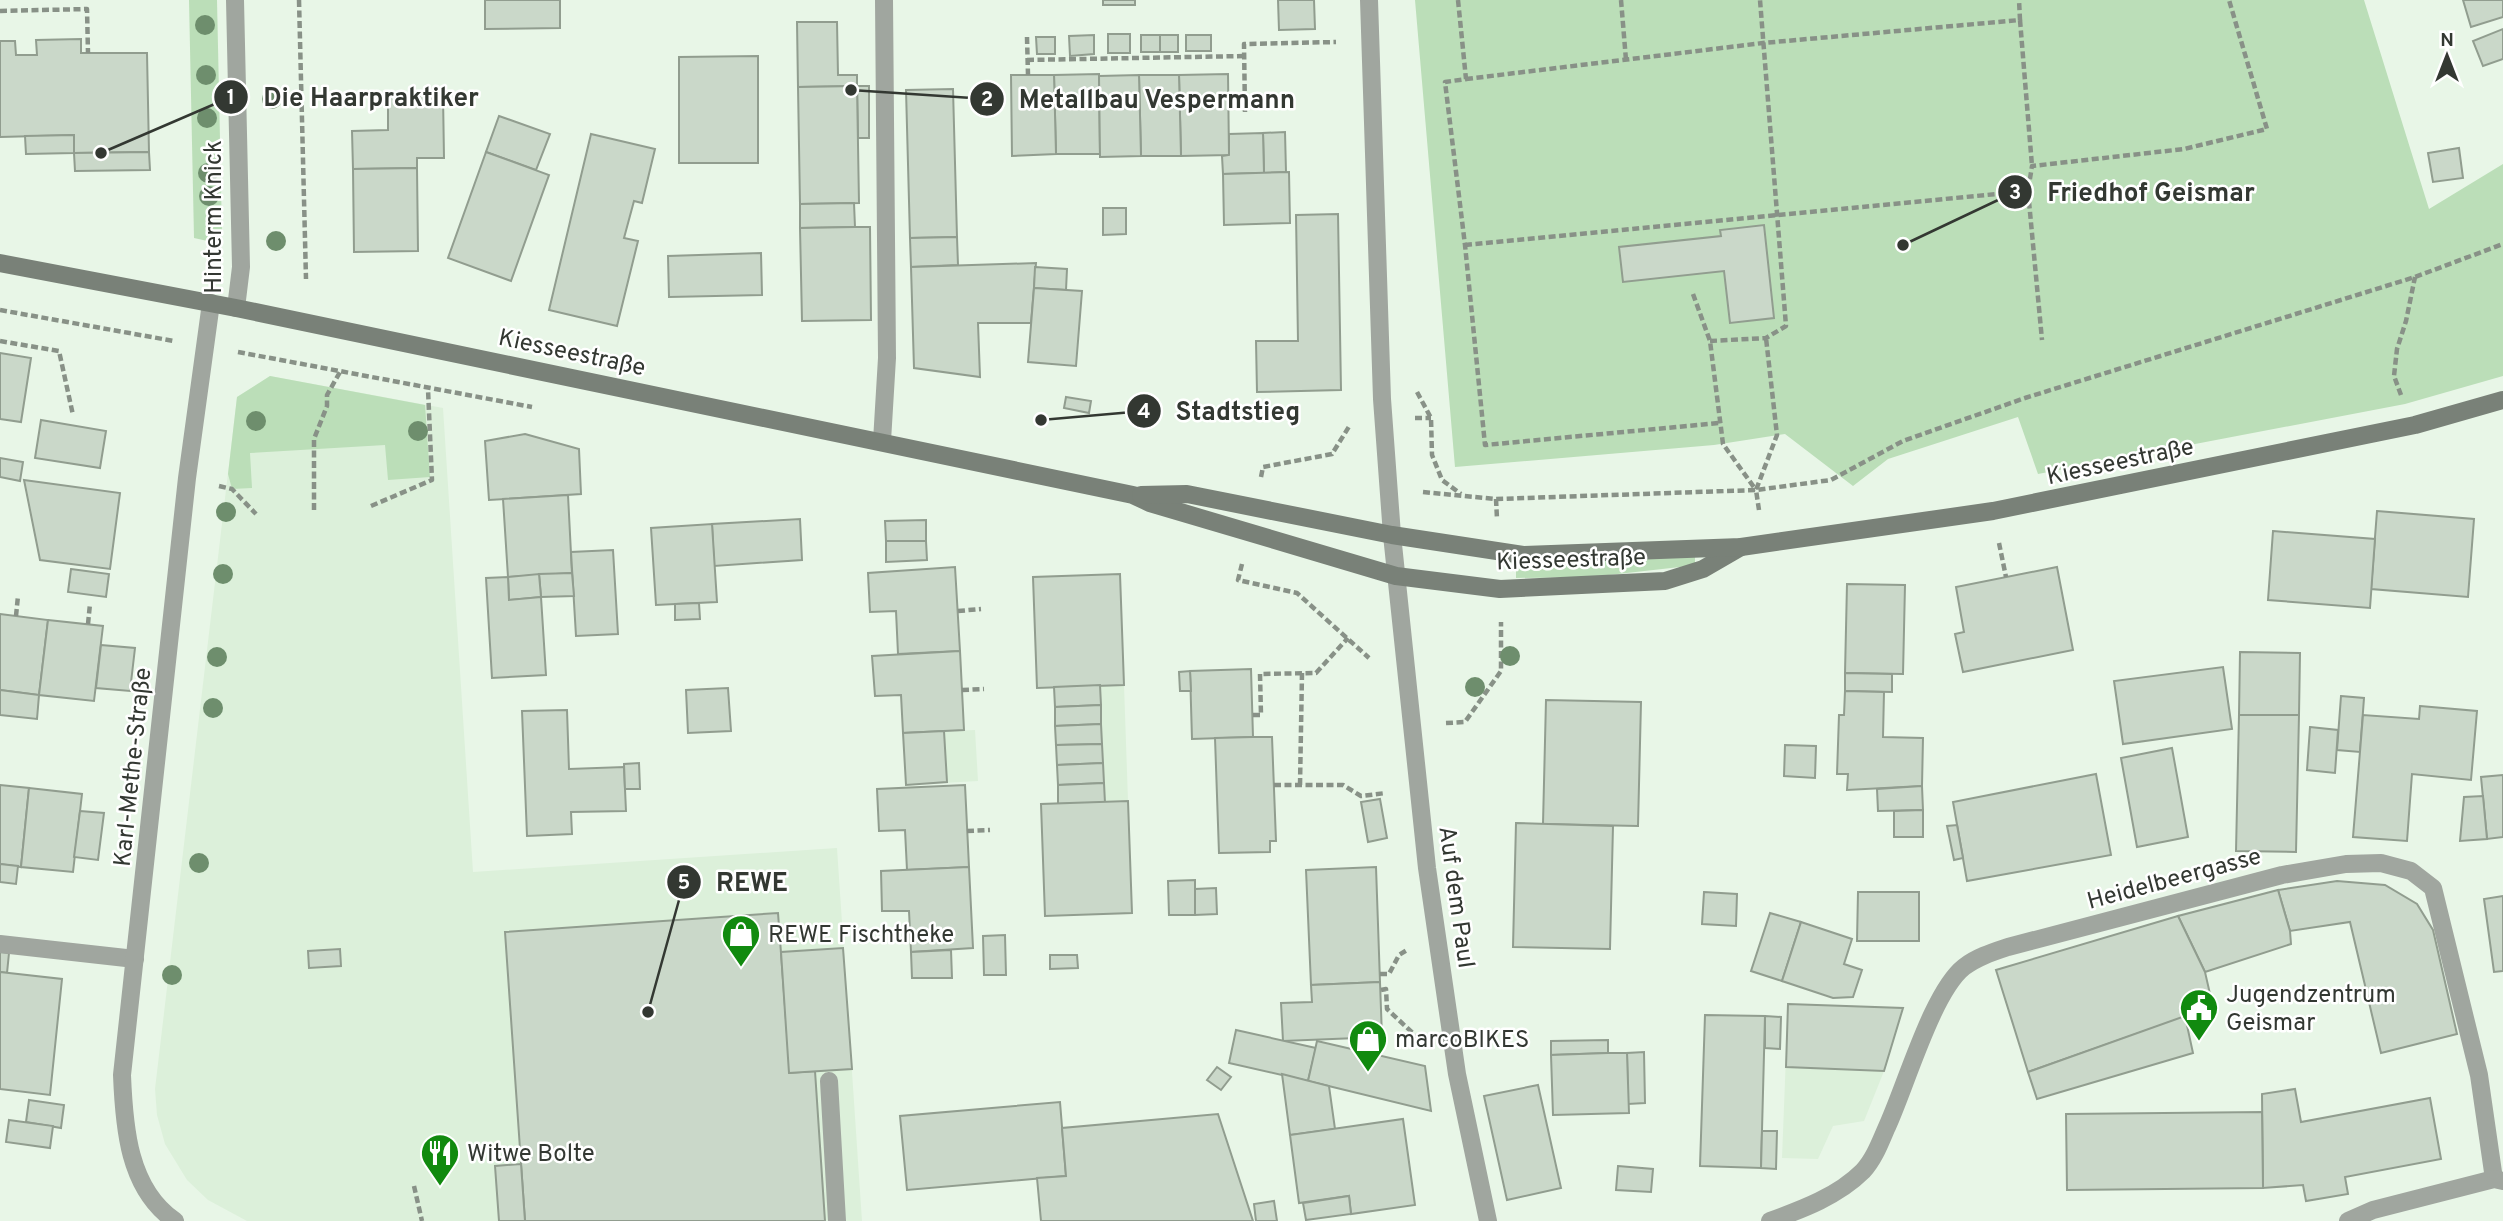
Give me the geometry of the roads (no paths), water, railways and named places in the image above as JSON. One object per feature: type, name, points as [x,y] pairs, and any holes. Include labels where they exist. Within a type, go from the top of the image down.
[{"type":"street","name":"Hinterm Knick","points":[[235,0],[241,267],[236,308]]},
{"type":"street","points":[[882,441],[887,358],[884,0]]},
{"type":"street","points":[[1369,0],[1382,399],[1396,576]]},
{"type":"street","name":"Kiesseestraße","points":[[0,263],[236,308],[1133,495],[1150,503],[1396,576],[1500,589],[1665,581],[1703,569],[1741,547]]},
{"type":"street","name":"Karl-Methe-Straße","points":[[175,1221],[149,1196],[132,1158],[123,1121],[122,1075],[187,478],[211,303]]},
{"type":"street","name":"Kiesseestraße","points":[[1133,495],[1187,494],[1392,535],[1523,555],[1741,547],[1993,512],[2415,425],[2503,400]]},
{"type":"street","name":"Auf dem Paul","points":[[1396,576],[1418,789],[1457,1074],[1488,1221]]},
{"type":"street","name":"Heidelbeergasse","points":[[1770,1221],[1821,1200],[1844,1187],[1864,1170],[1894,1113],[1936,1007],[1963,967],[1981,956],[2008,947],[2282,875],[2346,864],[2381,863],[2411,871],[2433,888],[2479,1075],[2498,1180]]},
{"type":"street","points":[[0,944],[135,959]]},
{"type":"street","points":[[829,1081],[837,1221]]},
{"type":"street","points":[[2348,1221],[2373,1210],[2498,1180]]},
{"type":"place","name":"Metallbau Vespermann","points":[[851,90]]},
{"type":"place","name":"Die Haarpraktiker","points":[[101,153]]},
{"type":"place","name":"Friedhof Geismar","points":[[1903,245]]},
{"type":"place","name":"Stadtstieg","points":[[1041,420]]},
{"type":"place","name":"REWE Fischtheke","points":[[741,968]]},
{"type":"place","name":"REWE","points":[[648,1012]]},
{"type":"place","name":"Jugendzentrum Geismar","points":[[2199,1042]]},
{"type":"place","name":"marcoBIKES","points":[[1368,1073]]},
{"type":"place","name":"Witwe Bolte","points":[[440,1187]]}]
